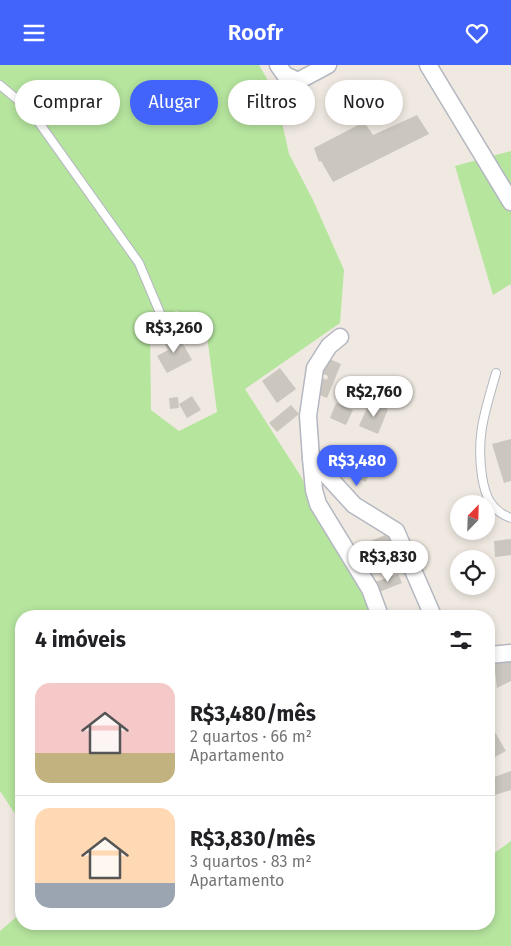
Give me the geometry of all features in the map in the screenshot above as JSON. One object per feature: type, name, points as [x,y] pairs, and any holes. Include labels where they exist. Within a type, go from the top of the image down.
[{"type":"street","points":[[278,65],[285,75],[298,81],[328,65]]},
{"type":"street","points":[[428,65],[511,201]]},
{"type":"street","points":[[340,337],[329,346],[315,368],[308,416],[314,490],[318,504],[370,589],[378,610]]},
{"type":"street","points":[[310,458],[354,505],[396,531],[429,610]]},
{"type":"street","points":[[495,654],[511,653]]},
{"type":"lane","points":[[0,85],[30,110],[140,263],[163,320]]},
{"type":"lane","points":[[496,373],[480,431],[479,453],[485,495],[492,506],[511,518]]},
{"type":"green space","points":[[0,65],[259,65],[268,80],[228,80],[228,125],[283,125],[289,154],[313,200],[344,270],[340,323],[245,389],[300,475],[375,610],[15,610],[15,814],[0,791]],"holes":[[[176,311],[205,320],[217,412],[179,431],[151,410],[150,326]]]},
{"type":"green space","points":[[511,151],[511,284],[493,295],[455,166]]},
{"type":"green space","points":[[511,841],[511,946],[0,946],[0,931],[15,918],[15,930],[495,930],[495,853]]},
{"type":"building","points":[[417,115],[429,134],[333,182],[321,161],[319,162],[314,148],[358,125],[366,125],[373,135],[395,125],[403,125],[403,121]]},
{"type":"building","points":[[177,333],[192,360],[167,373],[157,356],[168,350],[163,340]]},
{"type":"building","points":[[325,357],[341,364],[327,398],[317,394],[323,378],[327,380],[328,376],[319,372]]},
{"type":"building","points":[[280,368],[296,389],[277,403],[262,381]]},
{"type":"building","points":[[192,396],[201,410],[187,418],[179,404]]},
{"type":"building","points":[[178,397],[179,408],[170,409],[169,398]]},
{"type":"building","points":[[370,401],[388,409],[378,434],[359,426]]},
{"type":"building","points":[[336,403],[353,410],[346,425],[330,418]]},
{"type":"building","points":[[291,405],[299,414],[277,432],[269,423]]},
{"type":"building","points":[[511,439],[511,481],[504,483],[492,444]]},
{"type":"building","points":[[353,446],[376,454],[366,482],[343,474]]},
{"type":"building","points":[[392,532],[397,544],[356,562],[350,550]]},
{"type":"building","points":[[511,539],[511,555],[495,557],[494,541]]},
{"type":"building","points":[[398,574],[402,583],[379,592],[375,582]]},
{"type":"building","points":[[511,661],[511,681],[497,688],[495,671],[495,663]]},
{"type":"building","points":[[495,732],[506,751],[495,757]]},
{"type":"building","points":[[511,771],[511,790],[495,795],[495,777]]}]
